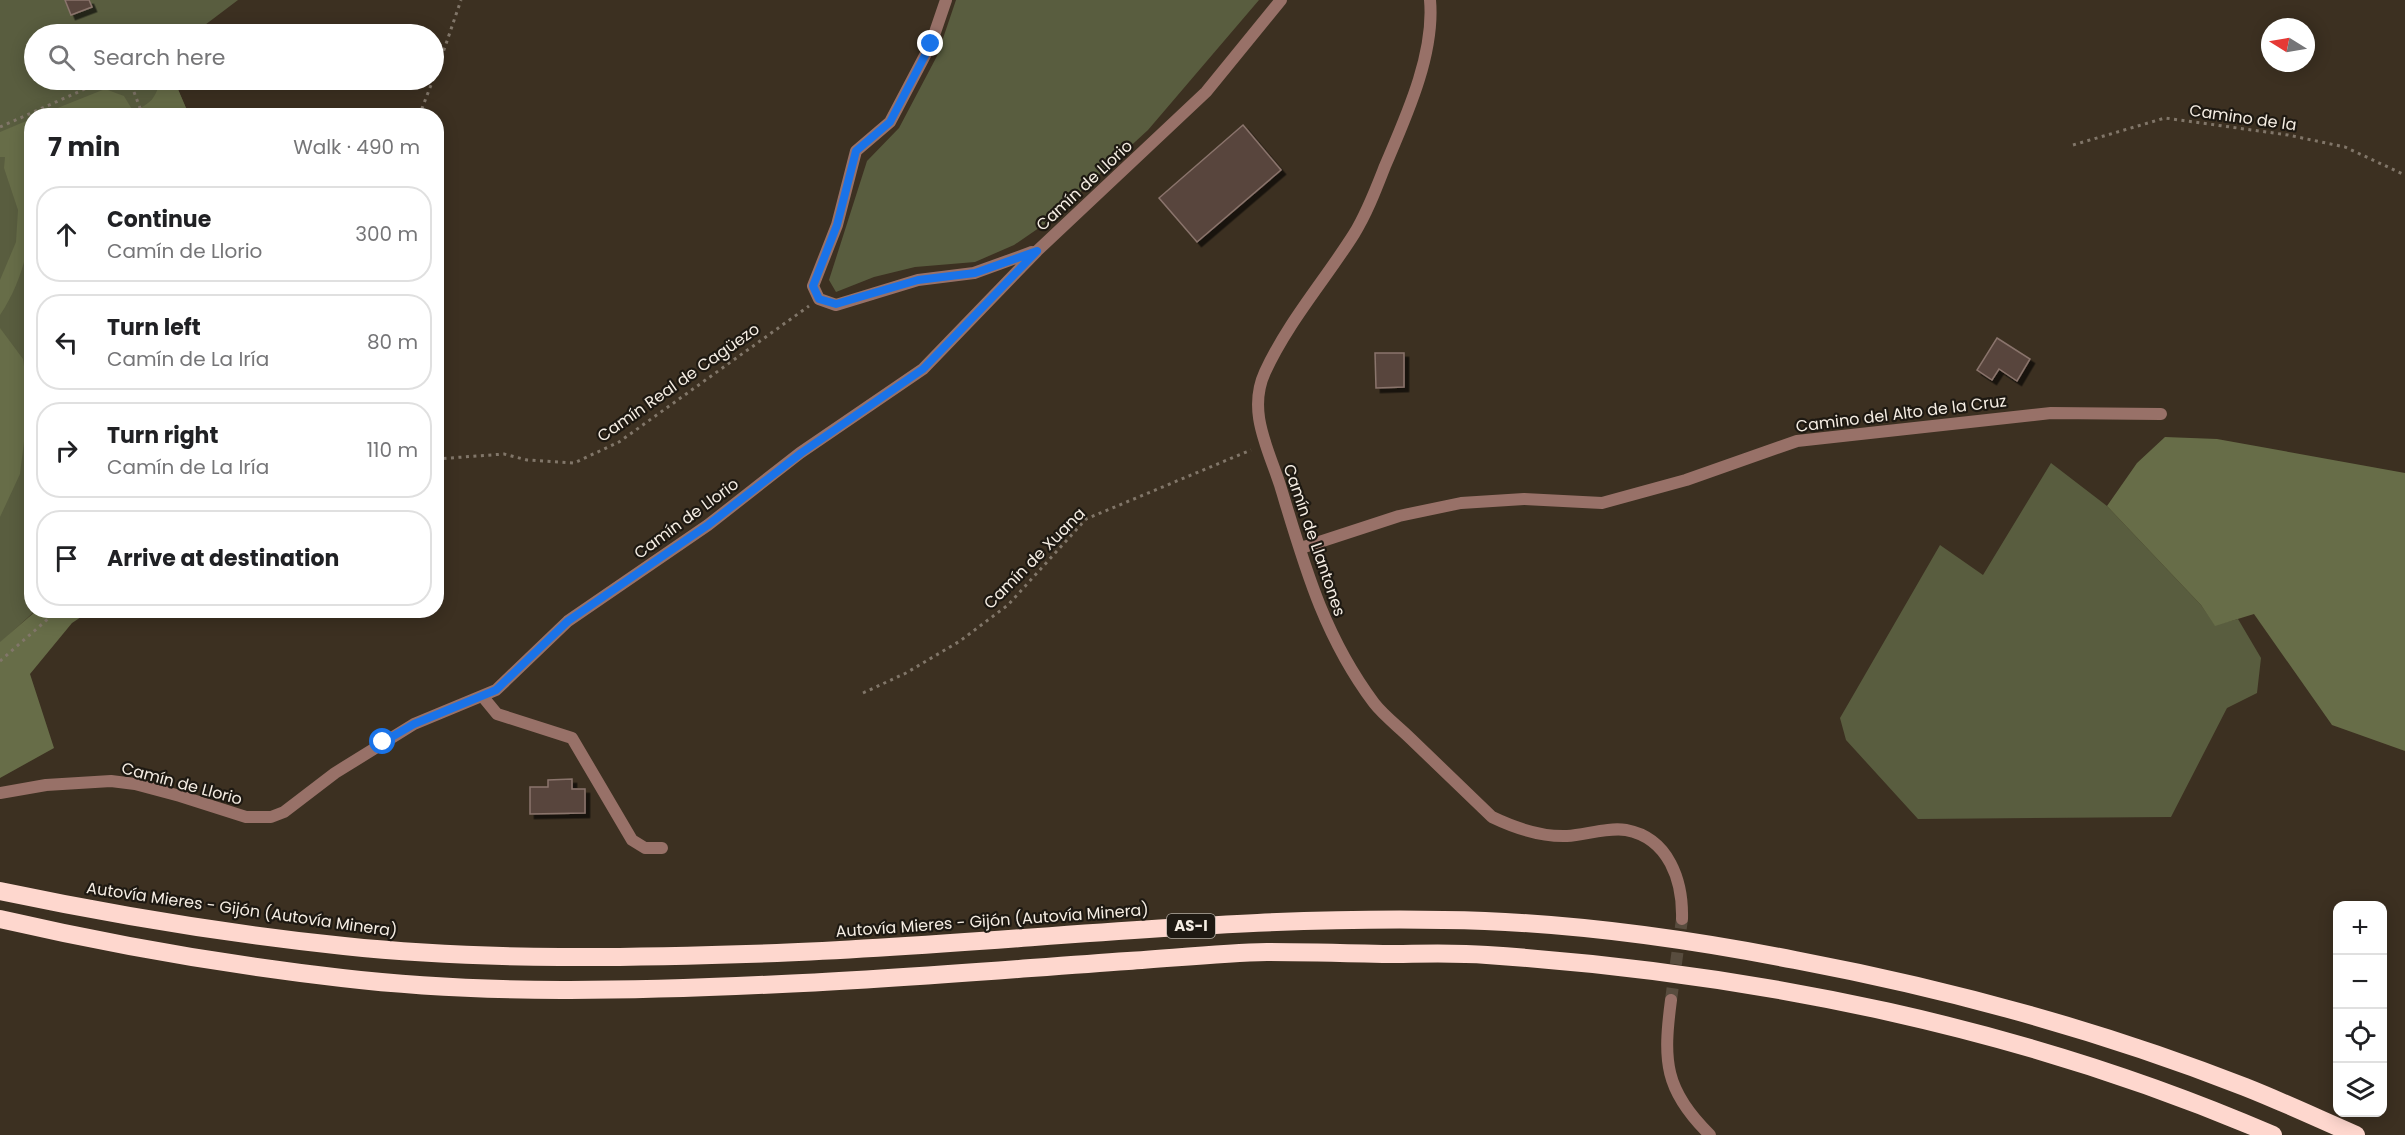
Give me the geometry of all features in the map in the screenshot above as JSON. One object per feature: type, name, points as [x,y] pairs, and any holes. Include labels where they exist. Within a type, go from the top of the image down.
[{"type":"highway","name":"Autovía Mieres - Gijón (Autovía Minera)","points":[[0,891],[109,914],[203,927],[345,946],[458,954],[608,957],[780,953],[1262,921],[1486,921],[1607,932],[1739,949],[1860,972],[1979,1001],[2093,1034],[2244,1087],[2356,1135]]},
{"type":"highway","name":"AS-I","points":[[0,919],[118,945],[342,978],[443,986],[608,990],[783,984],[1262,952],[1484,954],[1668,973],[1735,983],[1853,1005],[1973,1032],[2085,1064],[2234,1118],[2273,1135]]},
{"type":"street","points":[[946,0],[931,44],[890,122],[856,151],[837,225],[813,286],[819,299],[836,304],[918,280],[975,273],[1037,251]]},
{"type":"street","name":"Camín de Llorio","points":[[0,793],[46,785],[111,781],[135,784],[180,796],[246,817],[271,817],[284,812],[335,773],[414,724],[496,690],[568,621],[708,525],[801,453],[923,369],[1037,251],[1206,92],[1281,0]]},
{"type":"street","name":"Camín de Llantones","points":[[1430,0],[1431,18],[1418,86],[1373,194],[1355,232],[1292,324],[1264,373],[1258,394],[1258,411],[1264,445],[1301,548],[1320,611],[1340,654],[1375,705],[1492,817],[1515,828],[1540,834],[1566,836],[1625,830],[1648,838],[1668,856],[1678,876],[1682,919]]},
{"type":"street","name":"Camino del Alto de la Cruz","points":[[1301,548],[1399,516],[1461,503],[1524,499],[1602,503],[1686,480],[1797,441],[1946,422],[2051,413],[2161,414]]},
{"type":"street","points":[[483,697],[497,714],[572,738],[632,840],[645,848],[662,848]]},
{"type":"street","points":[[1671,1000],[1665,1041],[1670,1080],[1691,1116],[1710,1135]]},
{"type":"path","points":[[444,48],[461,0]]},
{"type":"path","points":[[42,108],[83,90]]},
{"type":"path","points":[[132,90],[140,108]]},
{"type":"path","points":[[422,108],[429,90]]},
{"type":"path","points":[[0,127],[24,116]]},
{"type":"path","name":"Camino de la","points":[[2073,145],[2165,118],[2288,135],[2346,147],[2405,175]]},
{"type":"path","name":"Camín Real de Cagüezo","points":[[444,458],[504,454],[544,462],[574,463],[593,456],[619,442],[819,299]]},
{"type":"path","name":"Camín de Xuana","points":[[863,693],[906,673],[960,641],[1008,605],[1086,519],[1264,445]]},
{"type":"path","points":[[0,661],[49,618]]},
{"type":"green space","points":[[0,0],[238,0],[206,24],[24,24],[24,90],[178,90],[186,108],[24,108],[24,618],[27,618],[0,643]]},
{"type":"green space","points":[[956,0],[1259,0],[1148,130],[1049,221],[1014,245],[975,262],[915,267],[874,277],[836,292],[829,280],[867,161],[899,128],[937,56]]},
{"type":"green space","points":[[102,90],[124,96],[131,108],[58,108]]},
{"type":"green space","points":[[178,90],[186,108],[140,108],[152,100],[157,91]]},
{"type":"green space","points":[[24,122],[24,262],[11,296],[0,315],[0,280],[16,242],[18,210],[4,168],[5,157],[0,157],[0,132]]},
{"type":"green space","points":[[0,328],[23,359],[24,442],[20,474],[0,517]]},
{"type":"green space","points":[[2165,437],[2217,439],[2405,473],[2405,751],[2332,725],[2254,614],[2215,626],[2201,605],[2107,506],[2137,463]]},
{"type":"green space","points":[[2051,463],[2107,506],[2201,605],[2215,625],[2238,619],[2261,658],[2257,693],[2227,708],[2171,817],[1918,819],[1846,740],[1840,718],[1940,545],[1983,575]]},
{"type":"green space","points":[[28,618],[80,618],[72,623],[30,674],[54,748],[0,778],[0,642]]},
{"type":"building","points":[[65,0],[89,0],[92,7],[71,15]]},
{"type":"building","points":[[1243,125],[1281,170],[1197,242],[1159,198]]},
{"type":"building","points":[[1997,338],[2030,359],[2017,381],[1999,369],[1992,380],[1977,370]]},
{"type":"building","points":[[1375,353],[1404,353],[1404,387],[1376,388]]},
{"type":"building","points":[[572,779],[572,789],[585,789],[585,813],[530,814],[530,787],[548,787],[548,780]]},
{"type":"tunnel","points":[[1671,1000],[1682,919]]},
{"type":"route","points":[[383,742],[414,724],[496,690],[568,621],[708,525],[801,453],[923,369],[1037,251],[975,273],[918,280],[836,304],[819,299],[813,286],[837,225],[856,151],[890,122],[931,44]]}]
